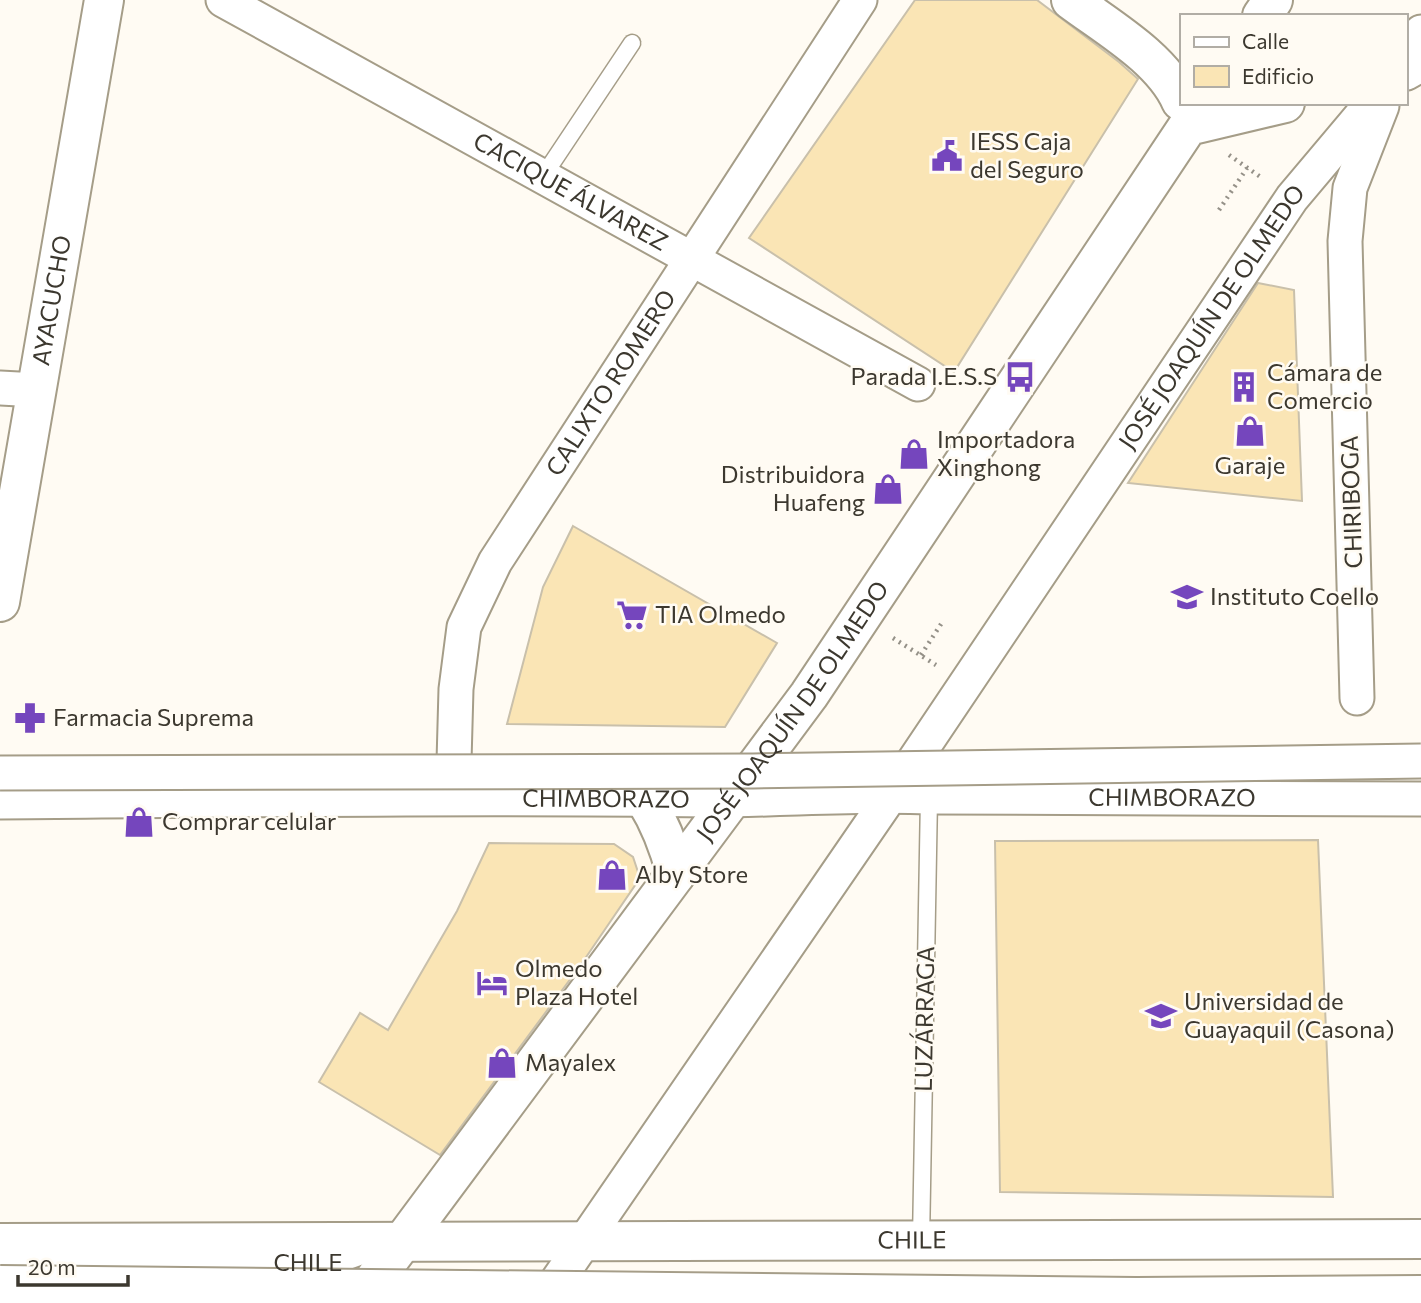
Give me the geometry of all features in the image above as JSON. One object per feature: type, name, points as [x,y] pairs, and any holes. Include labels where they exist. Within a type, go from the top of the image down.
[{"type":"main road","name":"AYACUCHO","points":[[0,602],[18,389],[104,0]]},
{"type":"main road","points":[[1071,0],[1144,55],[1161,70],[1180,95]]},
{"type":"main road","points":[[1189,108],[1247,105]]},
{"type":"main road","name":"JOSÉ JOAQUÍN DE OLMEDO","points":[[357,1303],[809,695],[1189,108]]},
{"type":"main road","points":[[645,799],[670,847],[676,874]]},
{"type":"main road","name":"CHILE","points":[[0,1243],[1421,1239]]},
{"type":"main road","name":"CHILE","points":[[0,1285],[1136,1297],[1421,1295]]},
{"type":"street","name":"CACIQUE ÁLVAREZ","points":[[223,0],[918,384]]},
{"type":"street","name":"CALIXTO ROMERO","points":[[453,798],[456,689],[464,627],[495,562],[860,0]]},
{"type":"street","points":[[1407,55],[1421,32]]},
{"type":"street","name":"JOSÉ JOAQUÍN DE OLMEDO","points":[[542,1303],[967,684],[1292,198],[1370,105]]},
{"type":"street","name":"CHIRIBOGA","points":[[1357,698],[1346,213],[1350,188],[1382,105]]},
{"type":"street","name":"CHIMBORAZO","points":[[0,773],[739,771],[1421,761]]},
{"type":"street","name":"CHIMBORAZO","points":[[0,802],[453,798],[731,800],[891,795],[1421,799]]},
{"type":"lane","points":[[542,178],[632,43]]},
{"type":"lane","name":"LUZÁRRAGA","points":[[921,1241],[929,797]]},
{"type":"lane","name":"CHILE","points":[[0,1263],[343,1263],[404,1242]]},
{"type":"path","points":[[1189,108],[1247,168],[1292,198]]},
{"type":"path","points":[[1219,210],[1247,168]]},
{"type":"path","points":[[860,617],[967,684]]},
{"type":"path","points":[[921,655],[943,621]]},
{"type":"building","name":"IESS Caja del Seguro","points":[[915,0],[1037,0],[1138,79],[954,372],[749,238]]},
{"type":"building","name":"Cámara de Comercio","points":[[1258,283],[1294,290],[1302,501],[1128,483]]},
{"type":"building","name":"TIA Olmedo","points":[[573,526],[777,643],[725,727],[507,724],[543,587]]},
{"type":"building","name":"Universidad de Guayaquil (Casona)","points":[[1318,840],[1333,1197],[1000,1192],[995,841]]},
{"type":"building","points":[[489,843],[614,844],[633,857],[640,878],[580,966],[440,1155],[319,1082],[360,1013],[388,1030],[457,911]]},
{"type":"place","name":"IESS Caja del Seguro","points":[[947,156]]},
{"type":"place","name":"Parada I.E.S.S","points":[[1020,377]]},
{"type":"place","name":"Cámara de Comercio","points":[[1244,387]]},
{"type":"place","name":"Garaje","points":[[1250,431]]},
{"type":"place","name":"Importadora Xinghong","points":[[914,454]]},
{"type":"place","name":"Distribuidora Huafeng","points":[[888,489]]},
{"type":"place","name":"Instituto Coello","points":[[1187,597]]},
{"type":"place","name":"TIA Olmedo","points":[[632,615]]},
{"type":"place","name":"Farmacia Suprema","points":[[30,718]]},
{"type":"place","name":"Comprar celular","points":[[139,822]]},
{"type":"place","name":"Alby Store","points":[[612,875]]},
{"type":"place","name":"Olmedo Plaza Hotel","points":[[492,983]]},
{"type":"place","name":"Universidad de Guayaquil (Casona)","points":[[1161,1016]]},
{"type":"place","name":"Mayalex","points":[[502,1063]]}]
